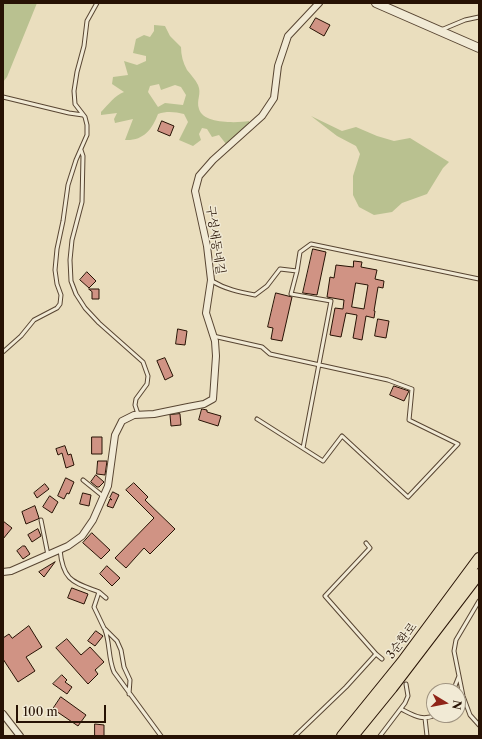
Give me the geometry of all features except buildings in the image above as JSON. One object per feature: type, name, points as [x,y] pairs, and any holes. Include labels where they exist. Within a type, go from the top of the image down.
[{"type":"highway","name":"3순환로","points":[[347,735],[479,558]]},
{"type":"highway","name":"3순환로","points":[[347,735],[372,714],[479,574]]},
{"type":"street","name":"구성새동네길","points":[[3,572],[11,571],[60,550],[82,536],[93,520],[108,486],[115,435],[122,421],[134,414],[154,414],[204,404],[213,399],[216,356],[215,341],[206,313],[211,280],[207,246],[196,190],[199,176],[213,160],[262,116],[274,98],[278,66],[288,36],[319,3]]},
{"type":"street","points":[[376,3],[479,48]]},
{"type":"street","points":[[3,714],[20,736]]},
{"type":"lane","points":[[3,352],[21,336],[34,320],[57,308],[60,304],[61,295],[57,284],[55,270],[57,249],[68,185],[76,160],[85,141],[87,130],[86,121],[75,104],[74,91],[84,46],[87,21],[97,3]]},
{"type":"lane","points":[[440,30],[465,20],[479,17]]},
{"type":"lane","points":[[3,97],[83,115]]},
{"type":"lane","points":[[81,150],[83,156],[82,202],[72,240],[70,260],[71,281],[76,294],[85,308],[99,323],[143,362],[148,376],[147,384],[136,399],[135,405],[138,414]]},
{"type":"lane","points":[[303,448],[331,301],[291,294],[300,252],[311,244],[479,279]]},
{"type":"lane","points":[[211,280],[221,286],[237,292],[255,295],[267,286],[280,269],[297,271]]},
{"type":"lane","points":[[213,336],[262,347],[270,354],[388,380],[412,389],[409,420],[458,444],[408,497],[342,436],[323,461],[257,419]]},
{"type":"lane","points":[[83,480],[104,497]]},
{"type":"lane","points":[[41,520],[48,555]]},
{"type":"lane","points":[[366,543],[370,548],[325,596],[382,659]]},
{"type":"lane","points":[[60,550],[64,570],[69,578],[74,582],[99,592],[106,598]]},
{"type":"lane","points":[[99,592],[94,607],[107,634],[110,662],[114,672],[161,736]]},
{"type":"lane","points":[[479,601],[456,640],[454,651],[463,696],[470,715],[479,725]]},
{"type":"lane","points":[[104,628],[117,641],[121,650],[124,667],[130,680],[129,694]]},
{"type":"lane","points":[[295,736],[346,687],[376,654]]},
{"type":"lane","points":[[456,683],[458,676]]},
{"type":"lane","points":[[380,736],[408,696],[406,684]]},
{"type":"lane","points":[[401,708],[418,717],[425,718],[427,736]]},
{"type":"green space","points":[[3,3],[37,3],[7,77],[3,82]]},
{"type":"green space","points":[[154,25],[165,26],[170,36],[181,47],[184,65],[199,88],[198,106],[202,114],[213,120],[229,122],[249,121],[249,126],[226,144],[219,135],[212,137],[207,129],[202,128],[199,134],[201,140],[193,146],[179,140],[188,122],[184,114],[165,112],[158,114],[150,130],[142,136],[137,139],[125,140],[133,119],[115,123],[114,119],[117,113],[101,115],[101,112],[115,98],[124,92],[112,84],[113,77],[128,75],[124,61],[137,65],[146,61],[146,56],[133,53],[136,39],[144,35],[150,37],[154,31]],"holes":[[[159,84],[161,90],[175,85],[181,87],[186,95],[183,105],[165,103],[158,107],[148,92],[150,86]]]},
{"type":"green space","points":[[311,116],[342,131],[356,127],[394,141],[410,138],[449,162],[443,168],[427,194],[402,203],[392,212],[374,215],[359,207],[353,195],[353,176],[360,154],[356,146],[337,136]]}]
